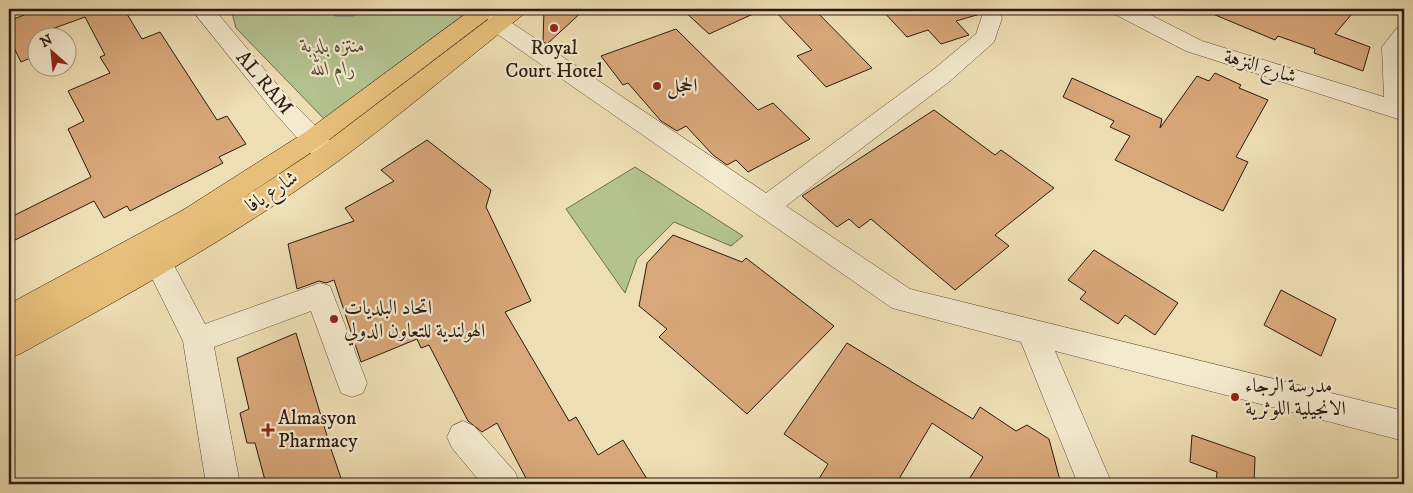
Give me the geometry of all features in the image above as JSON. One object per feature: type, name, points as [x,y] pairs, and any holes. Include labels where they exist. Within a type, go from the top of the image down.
[{"type":"main road","name":"شارع يافا","points":[[9,345],[159,264],[260,200],[321,147],[500,13]]},
{"type":"main road","name":"شارع يافا","points":[[9,319],[321,147]]},
{"type":"street","name":"AL RAM","points":[[202,9],[282,106],[321,147]]},
{"type":"street","name":"شارع النزهة","points":[[1122,9],[1194,46],[1400,110]]},
{"type":"street","points":[[500,13],[766,207],[902,299],[1404,426]]},
{"type":"street","points":[[766,207],[949,69],[986,38],[991,18]]},
{"type":"street","points":[[1400,110],[1393,47],[1404,34]]},
{"type":"street","points":[[159,264],[198,340],[223,484]]},
{"type":"street","points":[[198,340],[320,295],[352,383]]},
{"type":"street","points":[[1032,332],[1095,484]]},
{"type":"street","points":[[463,437],[503,484]]},
{"type":"green space","name":"منتزه بلدية رام الله","points":[[238,9],[480,9],[327,122],[236,28],[232,13]]},
{"type":"green space","points":[[635,167],[743,236],[731,246],[674,222],[637,259],[625,293],[566,209]]},
{"type":"shaded area","points":[[329,9],[365,9],[353,16],[335,16]]},
{"type":"building","points":[[39,9],[124,9],[142,39],[160,32],[217,120],[227,116],[246,144],[219,157],[223,163],[130,211],[127,206],[104,218],[94,201],[9,243],[9,218],[91,177],[68,129],[84,121],[68,91],[110,73],[100,57],[105,55],[85,17],[55,28],[28,28],[28,59],[21,62],[9,38],[9,21]]},
{"type":"building","name":"Royal Court Hotel","points":[[544,9],[585,9],[547,44],[543,42]]},
{"type":"building","points":[[682,9],[764,9],[709,34]]},
{"type":"building","points":[[773,9],[814,9],[872,68],[826,87],[797,56],[812,50]]},
{"type":"building","points":[[881,9],[979,9],[980,14],[956,21],[969,35],[941,44],[928,30],[907,37]]},
{"type":"building","points":[[1201,9],[1356,9],[1335,34],[1370,47],[1363,71],[1314,53],[1315,49],[1278,36],[1275,40]]},
{"type":"building","points":[[676,29],[758,110],[773,103],[810,139],[748,172],[736,160],[727,165],[713,155],[686,126],[677,131],[661,121],[628,83],[623,85],[601,56]]},
{"type":"building","points":[[1215,73],[1241,85],[1239,88],[1268,100],[1236,157],[1248,162],[1223,211],[1115,160],[1130,136],[1110,127],[1114,121],[1063,97],[1072,78],[1162,119],[1160,128],[1197,76],[1209,81]]},
{"type":"building","points":[[934,110],[995,155],[1001,150],[1054,188],[995,235],[1009,246],[955,290],[871,219],[859,228],[849,219],[837,227],[802,196]]},
{"type":"building","points":[[427,140],[491,190],[486,207],[531,301],[505,312],[569,421],[576,417],[598,455],[623,440],[650,484],[529,484],[497,423],[482,432],[468,421],[429,345],[421,348],[417,339],[361,362],[334,280],[326,283],[319,281],[297,289],[288,244],[354,221],[345,208],[394,181],[381,170]]},
{"type":"building","points":[[673,235],[742,262],[746,258],[834,326],[747,414],[659,337],[667,329],[639,306],[647,263]]},
{"type":"building","points":[[1094,250],[1178,303],[1155,335],[1125,315],[1118,324],[1080,299],[1086,292],[1068,280]]},
{"type":"building","points":[[1281,290],[1336,319],[1321,356],[1264,325]]},
{"type":"building","points":[[296,333],[343,484],[266,484],[255,443],[247,443],[240,413],[249,409],[237,358]]},
{"type":"building","points":[[847,343],[973,419],[980,407],[1016,431],[1027,425],[1049,439],[1061,484],[966,484],[983,457],[932,423],[896,484],[816,484],[828,464],[784,434]]},
{"type":"building","points":[[1192,435],[1255,457],[1254,484],[1216,484],[1217,472],[1190,462]]},
{"type":"place","name":"Royal Court Hotel","points":[[554,28]]},
{"type":"place","name":"الحجل","points":[[657,86]]},
{"type":"place","name":"اتحاد البلديات الهولندية للتعاون الدولي","points":[[334,319]]},
{"type":"place","name":"مدرسة الرجاء الانجيلية اللوثرية","points":[[1235,397]]},
{"type":"place","name":"Almasyon Pharmacy","points":[[268,430]]}]
